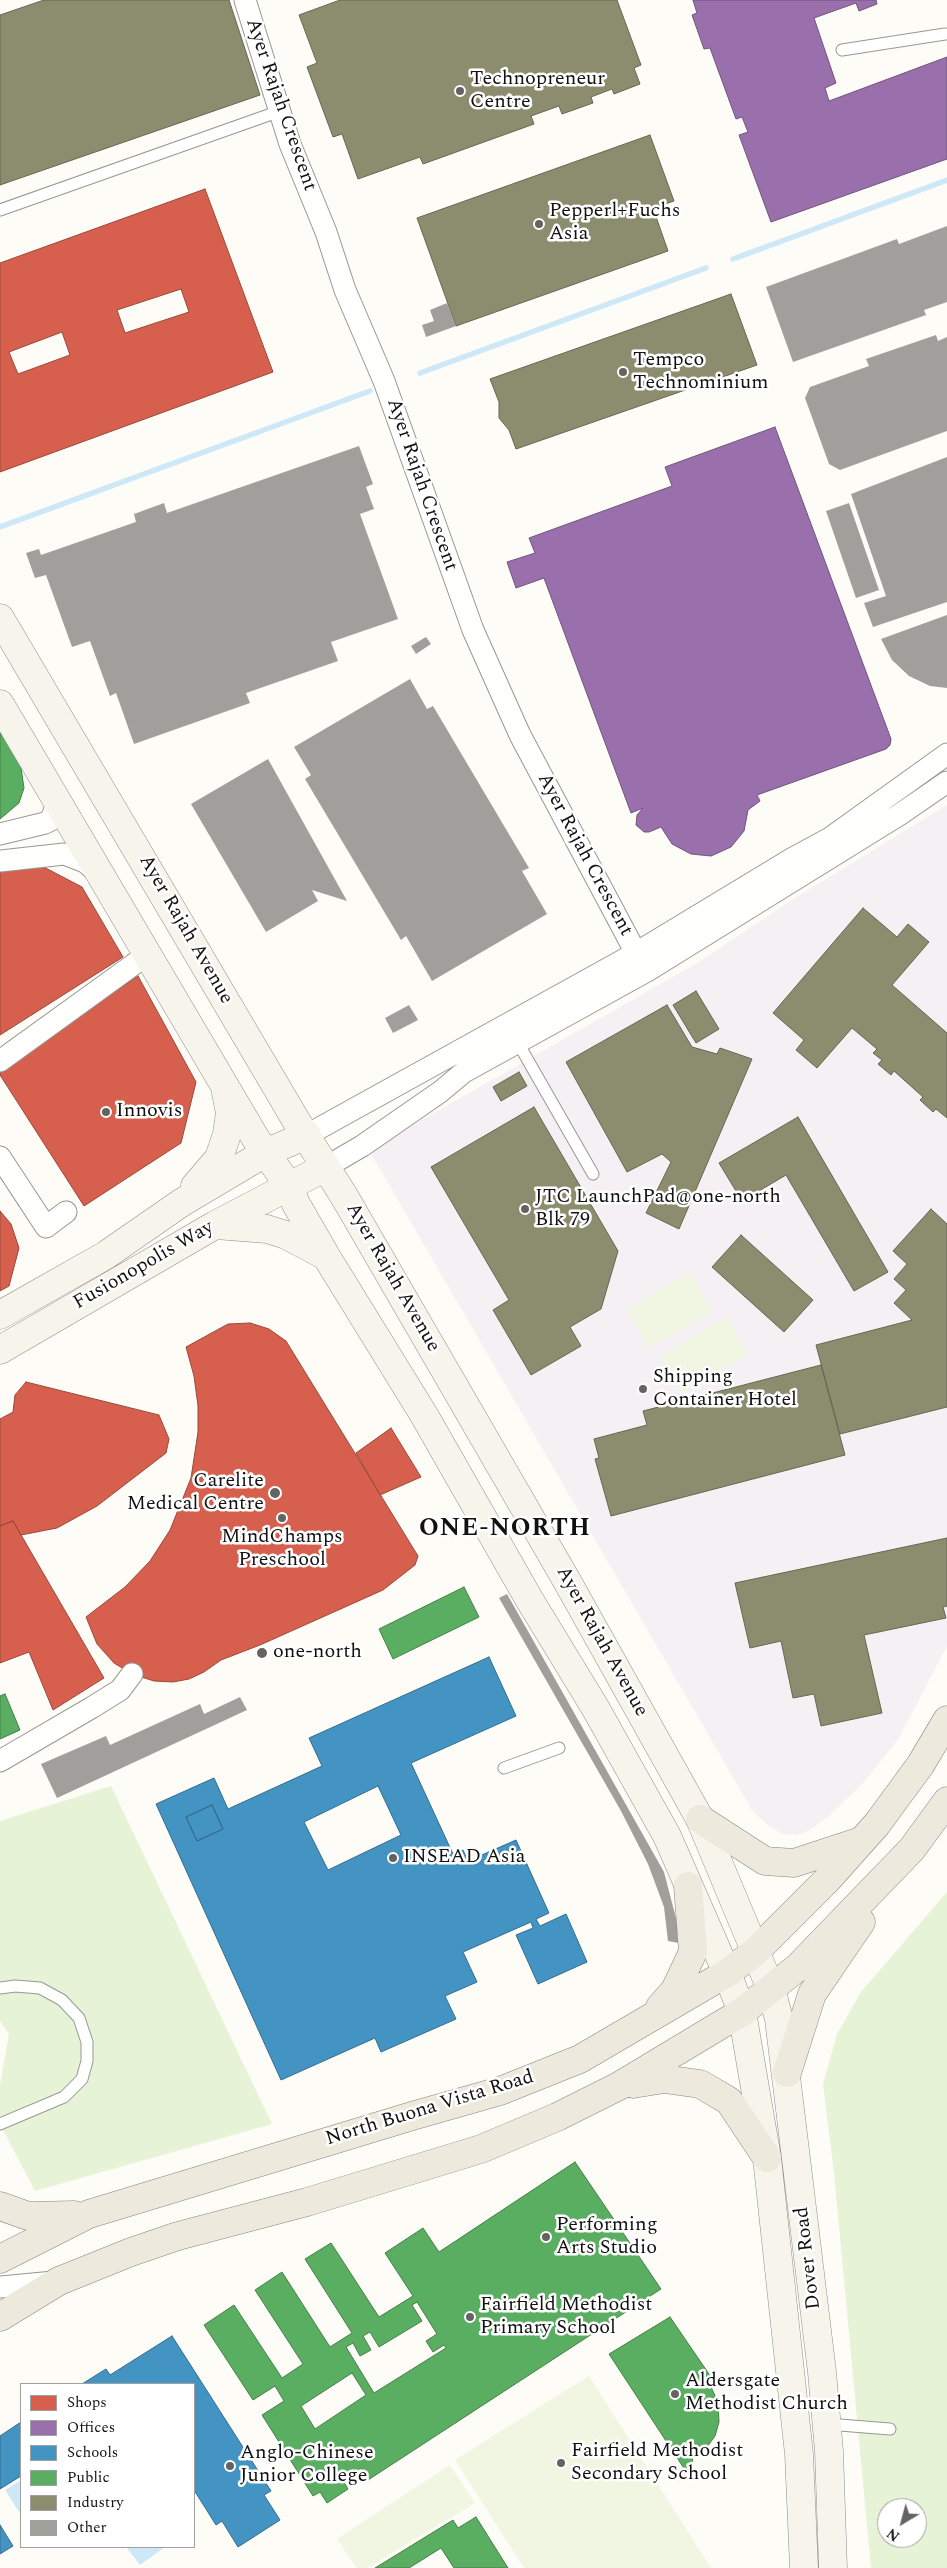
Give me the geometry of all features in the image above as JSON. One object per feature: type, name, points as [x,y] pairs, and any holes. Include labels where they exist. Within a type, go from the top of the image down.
[{"type":"main road","name":"North Buona Vista Road","points":[[0,2258],[89,2214],[500,2091],[580,2059],[728,1973],[755,1952],[828,1879],[862,1841],[921,1764],[947,1720]]},
{"type":"main road","points":[[787,2073],[804,2014],[812,1994],[912,1849],[947,1802]]},
{"type":"main road","points":[[700,1819],[765,1861],[794,1863],[862,1841]]},
{"type":"main road","points":[[0,2317],[60,2281],[131,2252],[178,2236],[307,2202],[481,2149],[557,2117],[620,2086],[742,2012],[771,1989],[798,1967],[912,1849]]},
{"type":"main road","points":[[650,2018],[675,1990],[693,1952],[688,1886]]},
{"type":"main road","points":[[620,2086],[664,2079],[700,2084],[729,2101],[767,2158]]},
{"type":"main road","points":[[0,2206],[28,2216],[89,2214]]},
{"type":"street","name":"Ayer Rajah Crescent","points":[[245,0],[290,144],[326,232],[346,290],[384,381],[473,630],[520,735],[642,962]]},
{"type":"street","name":"Ayer Rajah Avenue","points":[[0,618],[344,1196],[568,1581],[700,1819],[755,1952]]},
{"type":"street","name":"Ayer Rajah Avenue","points":[[0,704],[265,1153],[289,1186],[296,1204],[326,1256],[424,1415],[529,1599],[596,1709],[668,1836],[688,1886],[728,1973]]},
{"type":"street","name":"Ayer Rajah Crescent","points":[[289,1186],[362,1146],[440,1092],[464,1072],[518,1043],[642,962],[794,858],[830,838],[947,754]]},
{"type":"street","name":"Ayer Rajah Crescent","points":[[265,1153],[307,1135],[642,962],[906,810],[947,782]]},
{"type":"street","points":[[0,834],[45,824],[51,820],[58,801]]},
{"type":"street","points":[[0,861],[64,854],[85,862],[103,879]]},
{"type":"street","points":[[0,1061],[137,962]]},
{"type":"street","points":[[181,1203],[219,1158],[227,1134],[230,1113],[224,1084]]},
{"type":"street","points":[[344,1196],[349,1168],[362,1146]]},
{"type":"street","name":"Fusionopolis Way","points":[[0,1314],[106,1255],[181,1203],[265,1153]]},
{"type":"street","points":[[0,1158],[46,1227],[66,1212]]},
{"type":"street","name":"Fusionopolis Way","points":[[0,1350],[215,1225],[289,1186]]},
{"type":"street","points":[[215,1225],[266,1229],[286,1235],[326,1256]]},
{"type":"street","points":[[0,1761],[120,1690],[132,1674]]},
{"type":"street","name":"Dover Road","points":[[755,1952],[771,1989],[780,2018],[787,2073],[827,2424],[833,2568]]},
{"type":"street","name":"Dover Road","points":[[728,1973],[742,2012],[767,2158],[798,2444],[804,2568]]},
{"type":"street","points":[[0,2287],[60,2281]]},
{"type":"lane","points":[[842,50],[945,34]]},
{"type":"lane","points":[[0,210],[280,111]]},
{"type":"lane","points":[[518,1043],[593,1174]]},
{"type":"lane","points":[[504,1768],[559,1748]]},
{"type":"lane","points":[[0,1988],[15,1986],[40,1988],[62,2000],[79,2018],[87,2042],[87,2061],[82,2079],[64,2097],[0,2124]]},
{"type":"lane","points":[[827,2424],[890,2429]]},
{"type":"shaded area","points":[[947,805],[947,1646],[899,1738],[864,1782],[830,1815],[810,1830],[797,1835],[783,1834],[769,1826],[752,1810],[369,1150],[699,962],[795,898]]},
{"type":"green space","points":[[690,1273],[712,1312],[649,1348],[627,1309]]},
{"type":"green space","points":[[726,1317],[748,1354],[682,1393],[660,1356]]},
{"type":"green space","points":[[111,1786],[272,2124],[35,2191],[0,2124],[0,2085],[9,2034],[0,2021],[0,1821]]},
{"type":"green space","points":[[947,1892],[947,2568],[871,2568],[834,2173],[823,2084],[837,2034],[861,1992]]},
{"type":"green space","name":"Fairfield Methodist Secondary School","points":[[589,2376],[711,2568],[524,2568],[455,2460]]},
{"type":"green space","points":[[450,2465],[475,2503],[367,2568],[357,2568],[337,2539]]},
{"type":"water","points":[[20,2481],[20,2513],[5,2490]]},
{"type":"water","points":[[127,2548],[164,2548],[140,2565]]},
{"type":"building: Shops","points":[[205,189],[273,372],[0,472],[0,263]],"holes":[[[181,289],[189,312],[125,333],[117,310]],[[62,332],[70,355],[18,374],[9,352]]]},
{"type":"building: Shops","points":[[34,862],[82,887],[123,957],[0,1035],[0,868]]},
{"type":"building: Shops","name":"Innovis","points":[[138,976],[196,1082],[181,1143],[84,1206],[0,1075],[0,1069]]},
{"type":"building: Shops","points":[[0,1211],[11,1224],[19,1248],[9,1286],[0,1291]]},
{"type":"building: Shops","points":[[250,1323],[269,1329],[286,1341],[418,1556],[415,1565],[383,1590],[260,1645],[221,1660],[204,1672],[189,1679],[173,1682],[154,1681],[132,1674],[114,1663],[97,1644],[86,1617],[125,1587],[150,1561],[170,1530],[191,1478],[198,1432],[198,1406],[194,1376],[186,1347],[228,1324]]},
{"type":"building: Shops","points":[[26,1382],[159,1415],[169,1439],[166,1453],[97,1506],[57,1528],[21,1535],[13,1521],[0,1526],[0,1419],[13,1412],[15,1395]]},
{"type":"building: Shops","points":[[391,1428],[421,1477],[380,1495],[356,1453]]},
{"type":"building: Shops","points":[[13,1521],[104,1678],[53,1710],[29,1652],[0,1663],[0,1526]]},
{"type":"building: Offices","points":[[693,0],[876,0],[877,4],[859,11],[856,3],[814,18],[836,83],[825,88],[829,101],[947,57],[947,159],[771,222],[739,135],[748,132],[742,117],[736,119],[710,48],[704,49],[692,15],[697,13]]},
{"type":"building: Offices","points":[[775,427],[891,739],[890,745],[886,749],[757,795],[760,801],[748,810],[744,831],[731,847],[711,856],[691,854],[672,844],[661,827],[644,832],[636,825],[637,815],[643,808],[631,813],[544,578],[516,588],[507,562],[535,553],[529,538],[672,486],[665,467]]},
{"type":"building: Schools","points":[[489,1657],[516,1716],[411,1763],[453,1854],[463,1850],[468,1861],[516,1840],[549,1913],[536,1919],[540,1926],[566,1914],[587,1962],[538,1984],[516,1935],[533,1928],[531,1922],[463,1952],[477,1982],[445,1996],[456,2019],[381,2052],[375,2038],[281,2080],[156,1804],[214,1778],[228,1809],[322,1766],[309,1738]],"holes":[[[378,1786],[401,1835],[328,1870],[304,1822]],[[212,1805],[223,1829],[197,1841],[186,1817]]]},
{"type":"building: Schools","points":[[212,1805],[223,1829],[197,1841],[186,1817]]},
{"type":"building: Schools","points":[[172,2336],[271,2491],[264,2495],[280,2520],[238,2547],[222,2521],[216,2525],[195,2492],[195,2383],[84,2383],[106,2369],[110,2375]]},
{"type":"building: Schools","points":[[20,2423],[20,2477],[0,2489],[0,2436]]},
{"type":"building: Schools","points":[[0,2525],[13,2546],[0,2554]]},
{"type":"building: Public","points":[[0,729],[20,761],[24,788],[19,803],[0,819]]},
{"type":"building: Public","points":[[464,1587],[479,1617],[393,1659],[379,1629]]},
{"type":"building: Public","points":[[5,1694],[20,1730],[0,1739],[0,1696]]},
{"type":"building: Public","points":[[575,2162],[661,2289],[368,2480],[361,2468],[342,2479],[348,2489],[327,2503],[320,2492],[313,2496],[262,2415],[284,2401],[275,2386],[253,2400],[204,2325],[234,2305],[282,2378],[303,2364],[255,2290],[282,2272],[330,2347],[352,2333],[305,2259],[331,2243],[379,2317],[413,2296],[385,2253],[423,2228],[439,2252]],"holes":[[[417,2302],[437,2334],[426,2341],[433,2352],[444,2345],[446,2348],[374,2393],[346,2347],[353,2343],[360,2356],[371,2350],[363,2336],[370,2332],[379,2347],[422,2321],[412,2305]],[[352,2373],[366,2395],[315,2429],[301,2406]]]},
{"type":"building: Public","name":"Aldersgate Methodist Church","points":[[670,2317],[711,2377],[710,2385],[718,2402],[719,2422],[715,2436],[707,2447],[694,2453],[689,2476],[609,2354]]},
{"type":"building: Public","points":[[476,2517],[508,2568],[454,2568],[441,2548],[409,2568],[375,2568],[453,2520],[458,2528]]},
{"type":"building: Industry","points":[[44,0],[229,0],[260,95],[0,185],[0,15]]},
{"type":"building: Industry","name":"Technopreneur Centre","points":[[340,0],[617,0],[641,65],[634,68],[640,84],[614,94],[612,89],[591,97],[593,103],[562,114],[559,106],[531,116],[534,124],[423,164],[420,157],[358,179],[342,134],[333,137],[307,67],[317,63],[299,15]]},
{"type":"building: Industry","name":"Pepperl+Fuchs Asia","points":[[650,135],[674,201],[653,208],[668,251],[456,326],[417,218]]},
{"type":"building: Industry","name":"Tempco Technominium","points":[[731,294],[757,365],[516,449],[509,430],[499,418],[499,402],[490,379]]},
{"type":"building: Industry","points":[[863,908],[897,937],[908,924],[929,942],[892,985],[947,1033],[947,1118],[936,1109],[933,1112],[920,1100],[923,1097],[894,1071],[891,1075],[878,1064],[882,1060],[873,1053],[877,1049],[852,1028],[817,1068],[796,1050],[804,1040],[773,1013]]},
{"type":"building: Industry","points":[[696,991],[719,1029],[696,1043],[673,1005]]},
{"type":"building: Industry","points":[[667,1005],[692,1047],[717,1054],[720,1048],[752,1059],[679,1229],[646,1213],[671,1162],[662,1154],[627,1172],[566,1062]]},
{"type":"building: Industry","points":[[519,1072],[527,1086],[501,1101],[493,1087]]},
{"type":"building: Industry","name":"JTC LaunchPad@one-north Blk 79","points":[[534,1107],[618,1251],[601,1309],[570,1327],[581,1346],[531,1375],[493,1310],[509,1300],[431,1167]]},
{"type":"building: Industry","points":[[798,1117],[888,1272],[854,1291],[786,1175],[742,1201],[719,1163]]},
{"type":"building: Industry","points":[[931,1209],[947,1224],[947,1407],[840,1434],[816,1345],[912,1320],[894,1303],[906,1290],[894,1279],[907,1264],[893,1251]]},
{"type":"building: Industry","points":[[741,1235],[813,1300],[784,1332],[712,1267]]},
{"type":"building: Industry","points":[[821,1365],[845,1455],[611,1516],[595,1459],[599,1458],[594,1439],[647,1425],[643,1411]]},
{"type":"building: Industry","points":[[947,1538],[947,1606],[943,1607],[946,1618],[864,1635],[882,1713],[821,1726],[814,1694],[793,1698],[781,1641],[750,1648],[735,1583]]},
{"type":"building: Other","points":[[947,226],[947,302],[924,310],[926,315],[793,362],[766,287],[897,239],[899,244]]},
{"type":"building: Other","points":[[447,303],[456,326],[426,337],[422,325],[434,321],[430,310]]},
{"type":"building: Other","points":[[936,335],[938,341],[947,337],[947,431],[840,470],[829,464],[805,398],[810,387],[869,366],[866,359]]},
{"type":"building: Other","points":[[359,446],[373,484],[366,487],[374,509],[360,514],[398,619],[331,642],[338,661],[246,693],[250,703],[134,744],[116,693],[110,696],[90,641],[72,647],[46,575],[35,578],[26,553],[39,549],[41,555],[136,522],[134,514],[164,503],[167,513]]},
{"type":"building: Other","points":[[947,457],[947,602],[873,627],[864,603],[886,596],[851,494]]},
{"type":"building: Other","points":[[849,503],[879,590],[856,598],[826,511]]},
{"type":"building: Other","points":[[947,615],[947,688],[930,686],[909,676],[892,660],[881,639]]},
{"type":"building: Other","points":[[426,637],[431,644],[416,654],[411,646]]},
{"type":"building: Other","points":[[410,679],[427,709],[433,706],[529,868],[522,871],[547,914],[432,981],[406,936],[401,940],[305,779],[311,775],[294,747]]},
{"type":"building: Other","points":[[268,759],[347,901],[312,890],[318,901],[266,932],[191,804]]},
{"type":"building: Other","points":[[409,1005],[418,1020],[393,1033],[385,1018]]},
{"type":"building: Other","points":[[507,1594],[664,1872],[678,1926],[679,1943],[668,1941],[664,1907],[648,1864],[621,1811],[499,1598]]},
{"type":"building: Other","points":[[240,1697],[247,1710],[57,1798],[41,1764],[106,1736],[110,1745],[200,1704],[204,1714]]},
{"type":"waterway","points":[[733,259],[947,180]]},
{"type":"waterway","points":[[420,373],[706,268]]},
{"type":"waterway","points":[[0,527],[370,391]]},
{"type":"place","name":"Technopreneur Centre","points":[[460,91]]},
{"type":"place","name":"Pepperl+Fuchs Asia","points":[[539,224]]},
{"type":"place","name":"Tempco Technominium","points":[[623,372]]},
{"type":"place","name":"Innovis","points":[[106,1112]]},
{"type":"place","name":"JTC LaunchPad@one-north Blk 79","points":[[525,1209]]},
{"type":"place","name":"Shipping Container Hotel","points":[[643,1389]]},
{"type":"place","name":"Carelite Medical Centre","points":[[275,1493]]},
{"type":"place","name":"MindChamps Preschool","points":[[282,1518]]},
{"type":"place","name":"one-north","points":[[262,1653]]},
{"type":"place","name":"INSEAD Asia","points":[[393,1858]]},
{"type":"place","name":"Performing Arts Studio","points":[[546,2237]]},
{"type":"place","name":"Fairfield Methodist Primary School","points":[[470,2317]]},
{"type":"place","name":"Aldersgate Methodist Church","points":[[675,2394]]},
{"type":"place","name":"Fairfield Methodist Secondary School","points":[[561,2463]]},
{"type":"place","name":"Anglo-Chinese Junior College","points":[[230,2466]]},
{"type":"district","name":"ONE-NORTH","points":[[505,1530]]}]
